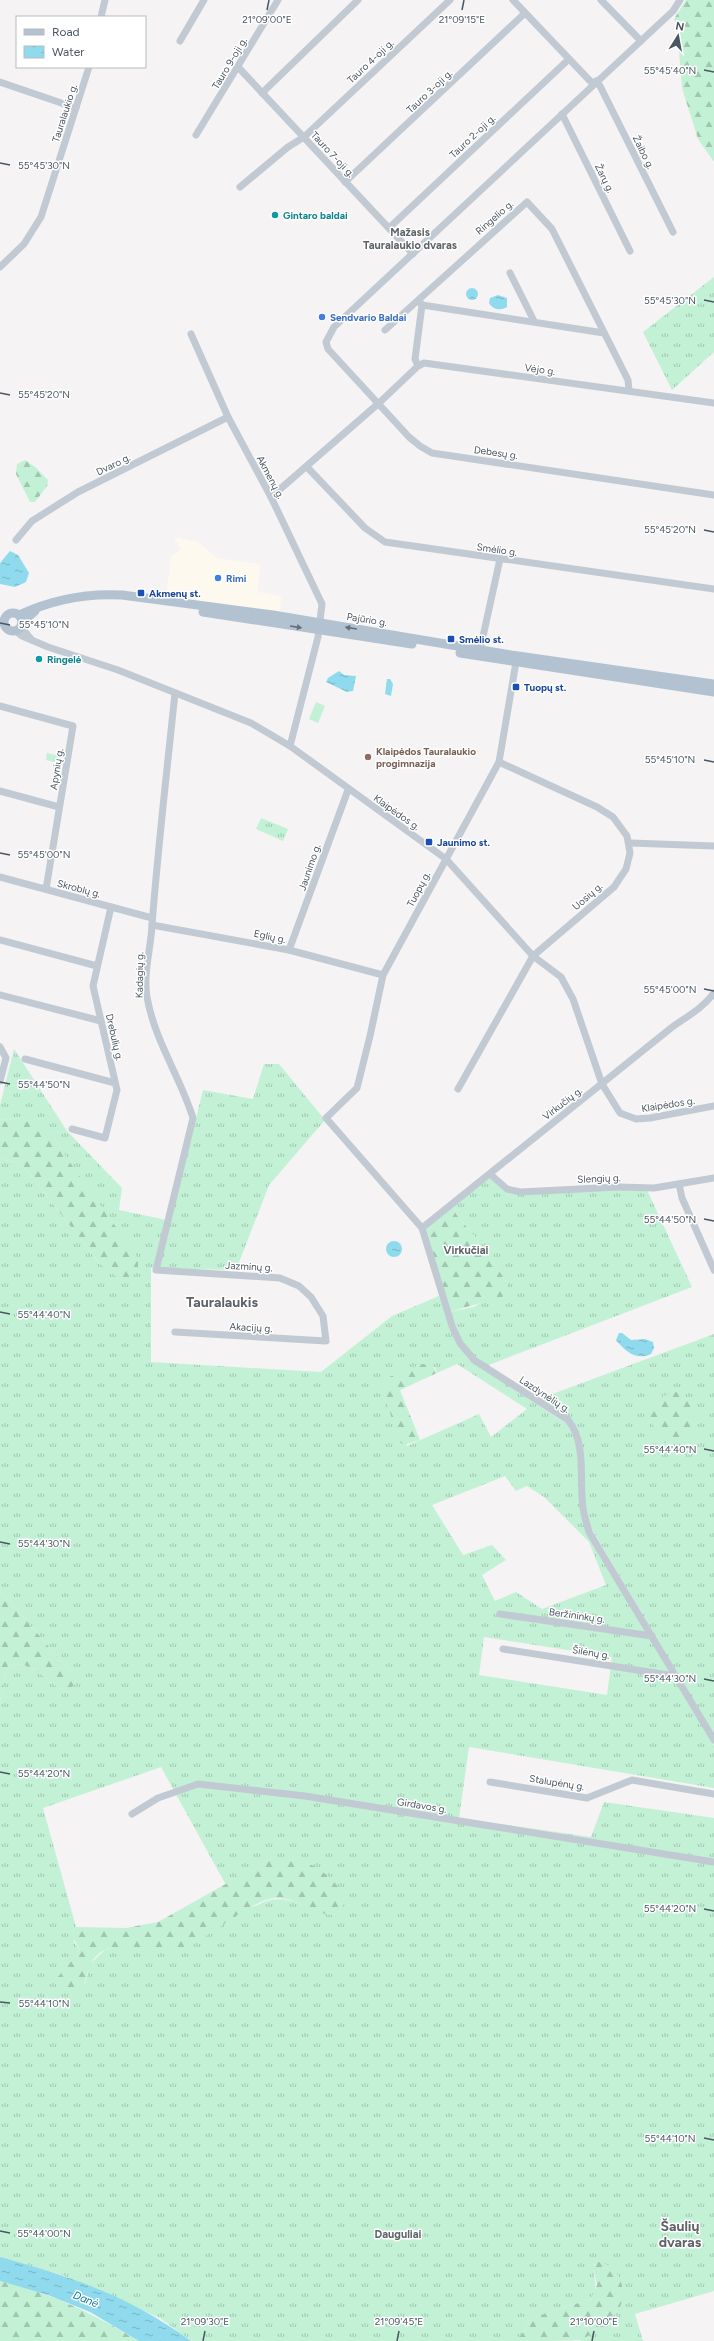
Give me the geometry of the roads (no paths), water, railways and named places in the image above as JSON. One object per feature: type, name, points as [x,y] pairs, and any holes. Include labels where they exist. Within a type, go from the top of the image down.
[{"type":"main road","name":"Pajūrio g.","points":[[20,624],[40,609],[78,601],[111,599],[320,627],[714,684]]},
{"type":"main road","points":[[14,613],[20,624],[8,629],[3,620],[14,613]]},
{"type":"main road","name":"Pajūrio g.","points":[[320,627],[516,662],[714,692]]},
{"type":"street","points":[[101,16],[105,0]]},
{"type":"street","points":[[180,41],[204,0]]},
{"type":"street","name":"Tauro 9-oji g.","points":[[196,135],[278,0]]},
{"type":"street","points":[[262,93],[358,0]]},
{"type":"street","name":"Tauro 4-oji g.","points":[[240,187],[288,147],[304,137],[450,0]]},
{"type":"street","name":"Žaibo g.","points":[[513,0],[569,59],[600,86],[673,232]]},
{"type":"street","points":[[601,0],[641,41]]},
{"type":"street","points":[[413,254],[641,41],[672,11],[680,0]]},
{"type":"street","name":"Tauro 3-oji g.","points":[[345,182],[525,13]]},
{"type":"street","name":"Tauro 2-oji g.","points":[[389,228],[569,59]]},
{"type":"street","name":"Tauralaukio g.","points":[[1,265],[24,244],[41,217],[89,68]]},
{"type":"street","name":"Tauro 7-oji g.","points":[[238,68],[413,254]]},
{"type":"street","points":[[0,82],[76,108]]},
{"type":"street","name":"Žarų g.","points":[[562,114],[630,251]]},
{"type":"street","name":"Ringelio g.","points":[[420,302],[527,202],[552,229],[628,380],[629,391]]},
{"type":"street","name":"Debesų g.","points":[[413,254],[334,327],[327,339],[328,348],[414,442],[432,452],[714,495]]},
{"type":"street","points":[[510,273],[534,321]]},
{"type":"street","points":[[271,497],[379,403],[418,366],[415,359],[420,302]]},
{"type":"street","points":[[385,330],[420,302],[604,333]]},
{"type":"street","name":"Akmenų g.","points":[[191,334],[228,417],[271,497],[318,592],[323,610],[290,746]]},
{"type":"street","name":"Vėjo g.","points":[[418,366],[429,363],[714,404]]},
{"type":"street","name":"Dvaro g.","points":[[16,540],[32,521],[78,492],[228,417]]},
{"type":"street","name":"Smėlio g.","points":[[307,467],[365,528],[378,538],[392,543],[714,589]]},
{"type":"street","points":[[480,650],[500,559]]},
{"type":"street","name":"Klaipėdos g.","points":[[20,624],[22,636],[66,654],[118,670],[250,723],[290,746],[348,790],[446,858],[533,956],[556,973],[566,984],[602,1084],[620,1113],[636,1119],[650,1118],[714,1106]]},
{"type":"street","name":"Tuopų g.","points":[[326,1118],[357,1088],[383,975],[498,762],[516,662]]},
{"type":"street","name":"Kadagių g.","points":[[156,1270],[193,1118],[187,1099],[159,1041],[147,996],[147,963],[152,921],[156,861],[175,693]]},
{"type":"street","name":"Apynių g.","points":[[0,706],[73,726],[46,889]]},
{"type":"street","points":[[498,762],[603,811],[616,820],[630,843],[714,846]]},
{"type":"street","name":"Jaunimo g.","points":[[289,950],[348,790]]},
{"type":"street","points":[[0,791],[60,807]]},
{"type":"street","name":"Uosių g.","points":[[458,1089],[533,956],[619,882],[628,864],[630,843]]},
{"type":"street","name":"Skroblų g.","points":[[0,877],[111,907],[152,921]]},
{"type":"street","name":"Drebulių g.","points":[[72,1129],[105,1138],[117,1090],[93,986],[111,907]]},
{"type":"street","name":"Eglių g.","points":[[152,921],[289,950],[383,975]]},
{"type":"street","points":[[0,940],[97,966]]},
{"type":"street","name":"Virkučių g.","points":[[422,1228],[670,1028],[690,1014],[699,1011],[714,993]]},
{"type":"street","points":[[0,995],[101,1021]]},
{"type":"street","points":[[0,1047],[6,1058],[0,1080]]},
{"type":"street","points":[[25,1059],[115,1083]]},
{"type":"street","name":"Lazdynėlių g.","points":[[326,1118],[422,1228],[452,1326],[467,1353],[474,1360],[568,1420],[573,1426],[579,1442],[583,1509],[589,1532],[714,1740]]},
{"type":"street","name":"Slengių g.","points":[[490,1174],[507,1189],[520,1192],[619,1187],[654,1188],[714,1178]]},
{"type":"street","points":[[679,1184],[682,1198],[714,1270]]},
{"type":"street","name":"Jazminų g.","points":[[156,1270],[280,1278],[299,1286],[311,1297],[323,1316],[326,1341]]},
{"type":"street","name":"Akacijų g.","points":[[175,1332],[326,1341]]},
{"type":"street","name":"Beržininkų g.","points":[[500,1614],[652,1636]]},
{"type":"street","name":"Šilėnų g.","points":[[503,1649],[675,1676]]},
{"type":"street","name":"Stalupėnų g.","points":[[490,1782],[587,1798],[632,1780],[714,1794]]},
{"type":"street","name":"Girdavos g.","points":[[132,1814],[158,1798],[198,1784],[304,1796],[714,1862]]},
{"type":"water","points":[[470,288],[474,288],[478,294],[474,300],[470,300],[466,296],[466,292]]},
{"type":"water","points":[[498,295],[507,298],[507,307],[497,309],[489,303],[490,298]]},
{"type":"water","points":[[10,551],[18,555],[29,573],[26,582],[15,587],[0,584],[0,563]]},
{"type":"water","points":[[339,671],[344,675],[356,676],[353,691],[347,692],[326,682],[328,678]]},
{"type":"water","points":[[387,679],[390,679],[393,684],[391,696],[385,694]]},
{"type":"water","points":[[394,1241],[400,1243],[402,1249],[400,1255],[394,1257],[388,1255],[386,1249],[388,1243]]},
{"type":"water","points":[[619,1333],[622,1333],[631,1340],[645,1339],[653,1342],[654,1348],[651,1354],[646,1356],[636,1356],[631,1354],[616,1340]]},
{"type":"water","name":"Danė","points":[[0,2257],[52,2272],[123,2300],[168,2325],[191,2341],[139,2341],[90,2312],[48,2295],[0,2281]]},
{"type":"place","name":"Gintaro baldai","points":[[275,215]]},
{"type":"place","name":"Sendvario Baldai","points":[[322,317]]},
{"type":"place","name":"Rimi","points":[[218,578]]},
{"type":"place","name":"Akmenų st.","points":[[141,593]]},
{"type":"place","name":"Smėlio st.","points":[[451,639]]},
{"type":"place","name":"Ringelė","points":[[39,659]]},
{"type":"place","name":"Tuopų st.","points":[[516,687]]},
{"type":"place","name":"Klaipėdos Tauralaukio progimnazija","points":[[368,757]]},
{"type":"place","name":"Jaunimo st.","points":[[429,842]]},
{"type":"district","name":"Mažasis Tauralaukio dvaras","points":[[410,238]]},
{"type":"district","name":"Virkučiai","points":[[466,1250]]},
{"type":"district","name":"Tauralaukis","points":[[222,1302]]},
{"type":"district","name":"Dauguliai","points":[[398,2234]]},
{"type":"district","name":"Šaulių dvaras","points":[[680,2234]]}]
